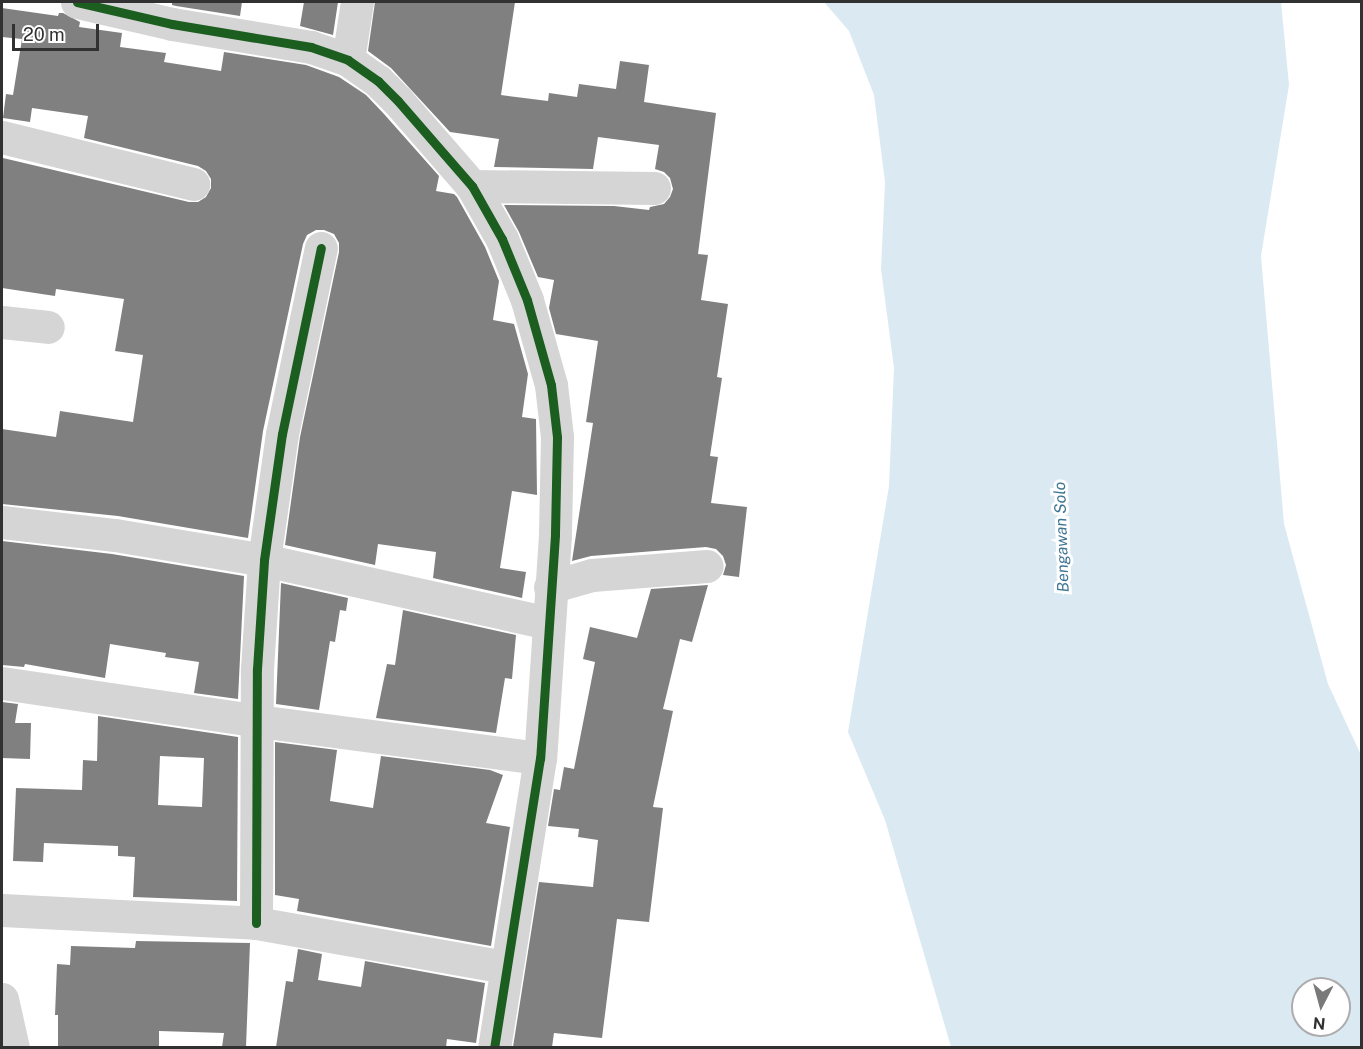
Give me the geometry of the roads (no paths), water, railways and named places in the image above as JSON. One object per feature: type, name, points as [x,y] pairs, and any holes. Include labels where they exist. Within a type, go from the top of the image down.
[{"type":"street","points":[[77,2],[163,22],[311,47],[348,60],[392,94],[472,186],[502,239],[527,300],[551,385],[558,461],[540,758],[494,1047]]},
{"type":"street","points":[[348,60],[357,2]]},
{"type":"street","points":[[2,137],[193,184]]},
{"type":"street","points":[[472,186],[654,188]]},
{"type":"street","points":[[256,923],[257,669],[264,560],[282,434],[321,248]]},
{"type":"street","points":[[2,322],[48,327]]},
{"type":"street","points":[[2,522],[115,535],[264,560],[549,622]]},
{"type":"street","points":[[550,587],[592,575],[707,566]]},
{"type":"street","points":[[2,683],[258,721],[540,758]]},
{"type":"street","points":[[2,910],[256,923],[505,967]]},
{"type":"street","points":[[2,999],[13,1047]]},
{"type":"water","name":"Bengawan Solo","points":[[824,2],[1281,2],[1289,85],[1261,256],[1284,524],[1328,684],[1361,755],[1361,1047],[951,1047],[885,820],[848,732],[889,486],[894,368],[881,269],[885,182],[874,95],[849,31]]}]
